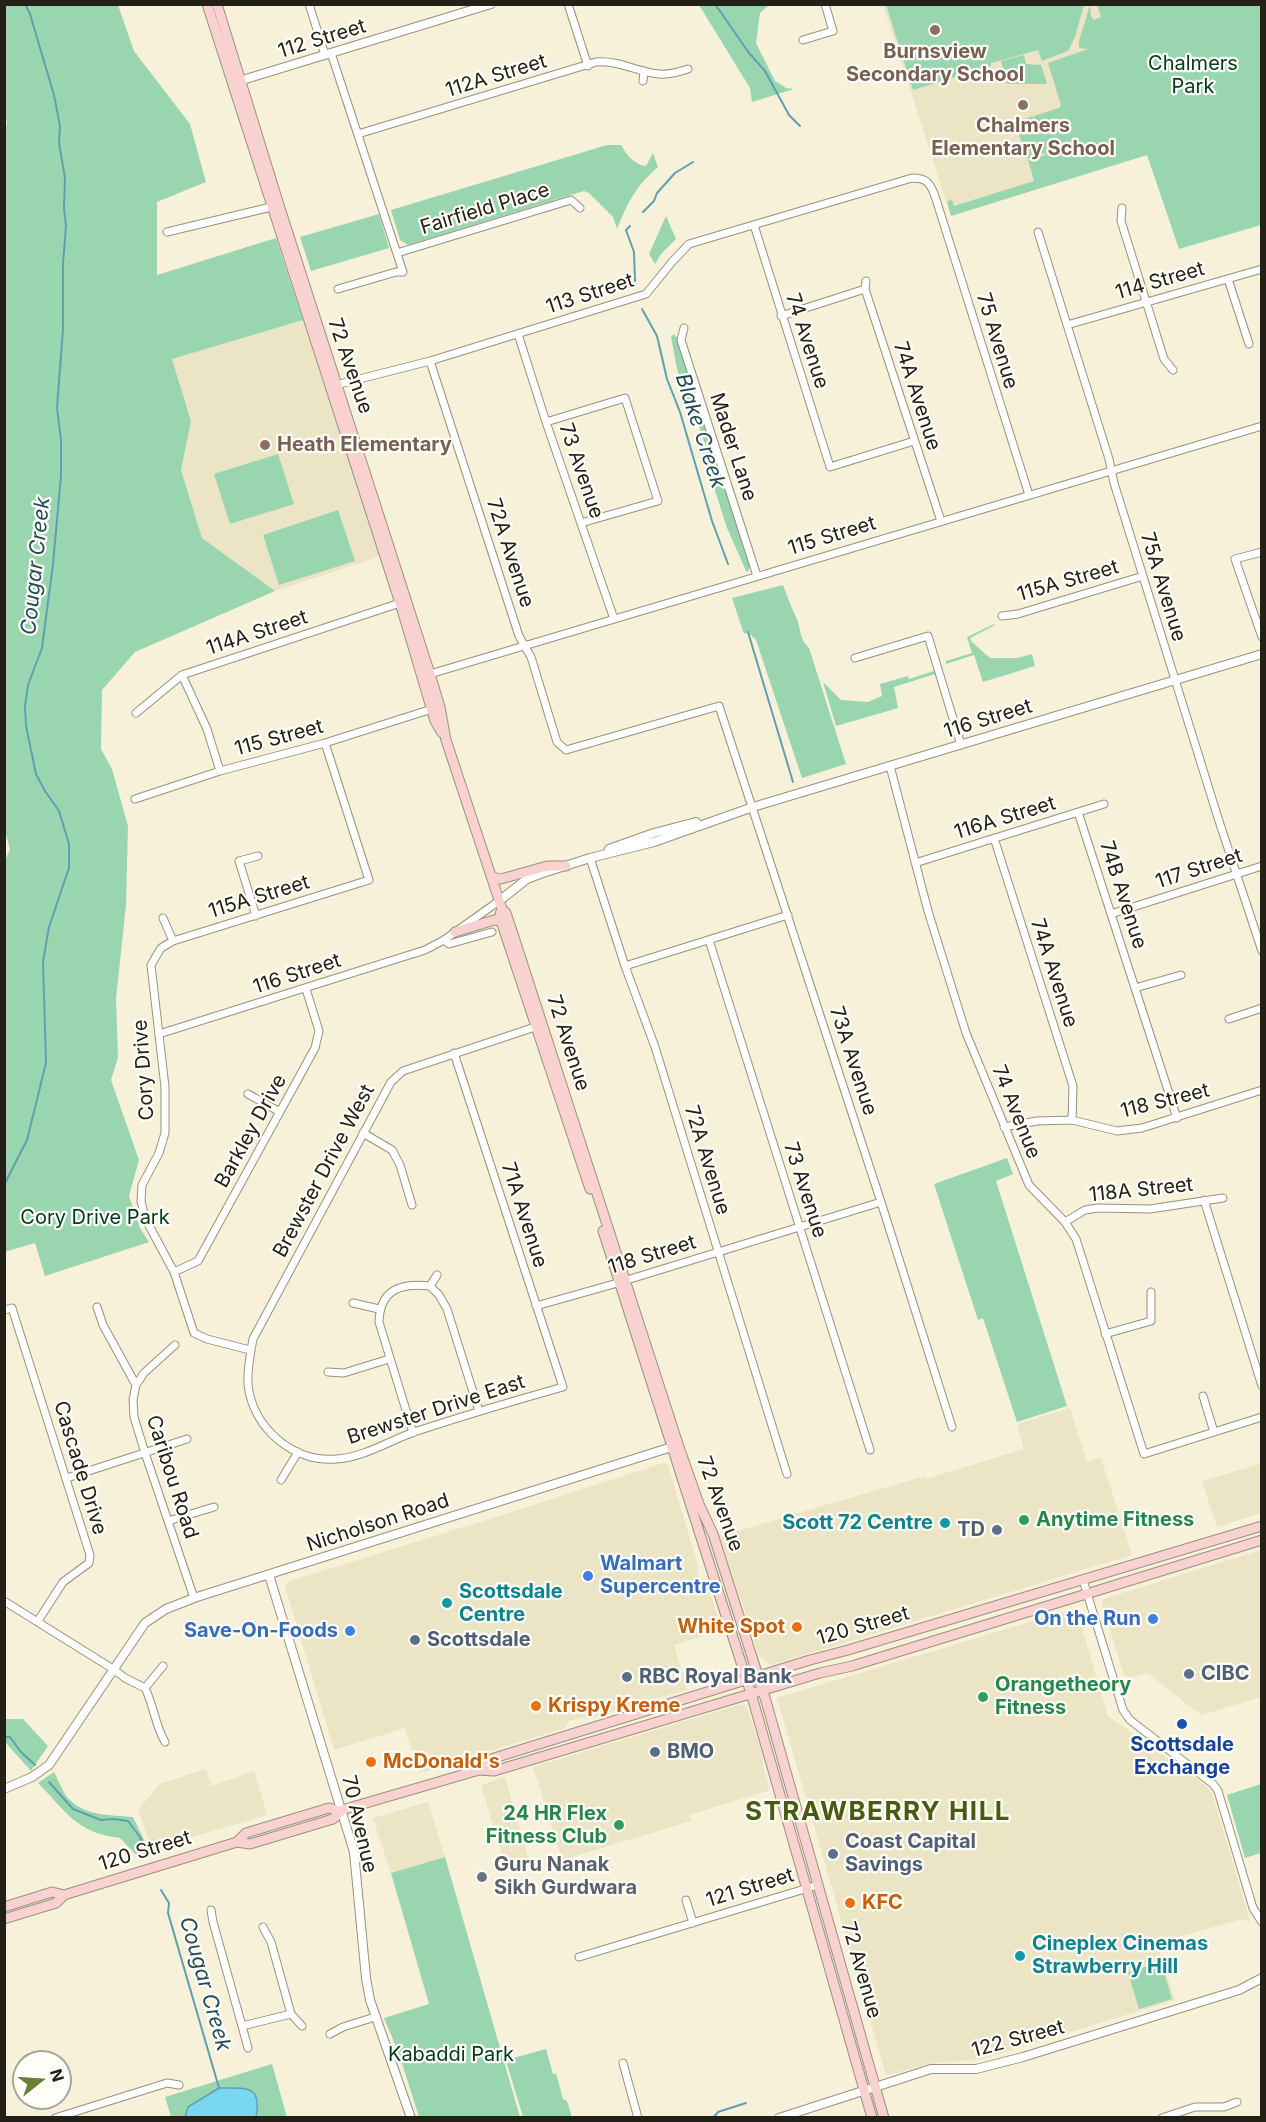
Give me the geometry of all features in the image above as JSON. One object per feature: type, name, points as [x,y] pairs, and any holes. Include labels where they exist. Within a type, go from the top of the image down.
[{"type":"main road","name":"72 Avenue","points":[[207,4],[236,82],[315,317],[435,721],[446,740]]},
{"type":"main road","name":"72 Avenue","points":[[218,4],[236,82],[271,207],[334,386],[430,674],[440,707],[446,740],[501,905],[514,937],[675,1446],[702,1541],[747,1680],[872,2118]]},
{"type":"main road","points":[[492,877],[501,879],[547,866],[566,866]]},
{"type":"main road","name":"72 Avenue","points":[[501,905],[501,921],[535,1027],[623,1282]]},
{"type":"main road","points":[[455,932],[494,920],[501,921]]},
{"type":"main road","name":"72 Avenue","points":[[675,1446],[713,1534],[763,1691],[884,2118]]},
{"type":"main road","points":[[1208,1556],[1209,1547],[1212,1545],[1241,1536],[1257,1527]]},
{"type":"main road","name":"120 Street","points":[[479,1770],[491,1759],[758,1676],[1257,1527]]},
{"type":"main road","name":"120 Street","points":[[4,1919],[56,1903],[64,1895],[237,1842],[250,1844],[303,1829],[333,1819],[341,1811],[479,1770],[494,1771],[820,1673],[852,1666],[1261,1538]]},
{"type":"main road","points":[[702,1541],[708,1544],[712,1552],[722,1583],[730,1588]]},
{"type":"main road","name":"120 Street","points":[[4,1906],[52,1892],[64,1895]]},
{"type":"street","points":[[309,4],[358,134],[403,272],[338,289]]},
{"type":"street","name":"112 Street","points":[[236,82],[491,4]]},
{"type":"street","points":[[568,4],[588,66]]},
{"type":"street","points":[[803,40],[833,31],[825,4]]},
{"type":"street","name":"112A Street","points":[[358,134],[596,62],[605,61],[659,74],[688,69]]},
{"type":"street","points":[[643,81],[644,71]]},
{"type":"street","name":"113 Street","points":[[334,386],[430,361],[646,294],[689,244],[912,178],[923,178],[930,183],[935,196]]},
{"type":"street","name":"75 Avenue","points":[[935,196],[1029,495]]},
{"type":"street","name":"Fairfield Place","points":[[397,252],[571,200],[580,208]]},
{"type":"street","points":[[167,232],[271,207]]},
{"type":"street","points":[[1122,208],[1121,221],[1164,360],[1173,369]]},
{"type":"street","name":"74 Avenue","points":[[754,225],[830,467],[914,441]]},
{"type":"street","name":"75A Avenue","points":[[1038,232],[1174,680],[1262,951]]},
{"type":"street","name":"114 Street","points":[[1067,326],[1262,269]]},
{"type":"street","points":[[1228,279],[1249,344]]},
{"type":"street","name":"74A Avenue","points":[[781,316],[866,285],[941,521]]},
{"type":"street","name":"Mader Lane","points":[[684,328],[681,340],[757,576]]},
{"type":"street","name":"73 Avenue","points":[[518,334],[546,423],[614,619]]},
{"type":"street","name":"72A Avenue","points":[[430,361],[524,646],[531,657],[557,742],[566,750],[719,706]]},
{"type":"street","points":[[546,423],[625,398],[658,501],[581,523]]},
{"type":"street","name":"115 Street","points":[[430,674],[1262,426]]},
{"type":"street","points":[[1262,552],[1235,559],[1262,637]]},
{"type":"street","name":"115A Street","points":[[1002,616],[1018,614],[1143,576]]},
{"type":"street","name":"114A Street","points":[[136,713],[182,675],[400,603]]},
{"type":"street","points":[[855,658],[928,636],[961,744]]},
{"type":"street","name":"116 Street","points":[[159,1034],[425,950],[501,905],[527,879],[590,858],[624,843],[723,816],[1262,654]]},
{"type":"street","points":[[417,662],[430,674]]},
{"type":"street","points":[[182,675],[207,729],[220,771]]},
{"type":"street","name":"73A Avenue","points":[[719,706],[952,1427]]},
{"type":"street","name":"115 Street","points":[[135,799],[220,771],[325,743],[432,710]]},
{"type":"street","name":"115A Street","points":[[161,948],[172,941],[369,880],[325,743]]},
{"type":"street","name":"74 Avenue","points":[[890,766],[915,863],[966,1033],[1029,1185],[1065,1222],[1076,1239],[1144,1454],[1214,1432]]},
{"type":"street","name":"116A Street","points":[[915,863],[1104,804]]},
{"type":"street","name":"74B Avenue","points":[[1078,812],[1177,1118]]},
{"type":"street","name":"74A Avenue","points":[[994,838],[1073,1086],[1072,1120]]},
{"type":"street","points":[[256,916],[239,861],[258,856]]},
{"type":"street","name":"72A Avenue","points":[[590,858],[625,966],[655,1047],[787,1474]]},
{"type":"street","name":"117 Street","points":[[1112,914],[1262,866]]},
{"type":"street","points":[[625,966],[788,915]]},
{"type":"street","points":[[163,918],[172,941]]},
{"type":"street","name":"116 Street","points":[[444,940],[449,944],[492,932]]},
{"type":"street","name":"73 Avenue","points":[[709,940],[870,1450]]},
{"type":"street","name":"Cory Drive","points":[[161,948],[151,965],[165,1087],[165,1132],[159,1153],[142,1185],[141,1201],[145,1218],[174,1272],[194,1333],[207,1339],[250,1350]]},
{"type":"street","points":[[1135,988],[1181,975]]},
{"type":"street","name":"Barkley Drive","points":[[174,1272],[198,1261],[315,1048],[319,1031],[306,988]]},
{"type":"street","points":[[1229,1019],[1262,1008]]},
{"type":"street","name":"Brewster Drive West","points":[[250,1350],[253,1339],[391,1082],[403,1071],[535,1027]]},
{"type":"street","name":"71A Avenue","points":[[454,1053],[563,1387]]},
{"type":"street","name":"118 Street","points":[[1004,1127],[1037,1121],[1072,1120],[1117,1131],[1142,1128],[1262,1090]]},
{"type":"street","points":[[248,1094],[280,1112]]},
{"type":"street","points":[[363,1134],[392,1150],[400,1166],[412,1204]]},
{"type":"street","name":"118A Street","points":[[1065,1222],[1085,1210],[1098,1208],[1150,1209],[1223,1198]]},
{"type":"street","points":[[1204,1200],[1262,1386]]},
{"type":"street","name":"118 Street","points":[[536,1306],[623,1282],[881,1202]]},
{"type":"street","points":[[430,1286],[437,1275]]},
{"type":"street","points":[[413,1433],[379,1322],[379,1309],[383,1300],[392,1291],[405,1286],[430,1286],[439,1295],[447,1309],[479,1412]]},
{"type":"street","points":[[1105,1334],[1151,1321],[1151,1292]]},
{"type":"street","points":[[353,1303],[379,1309]]},
{"type":"street","points":[[97,1307],[103,1325],[136,1385],[144,1373],[175,1345]]},
{"type":"street","name":"Cascade Drive","points":[[8,1309],[67,1478],[90,1555],[89,1563],[63,1582],[38,1621]]},
{"type":"street","name":"Brewster Drive East","points":[[250,1350],[248,1386],[256,1412],[270,1434],[298,1452],[326,1459],[344,1458],[413,1433],[563,1387]]},
{"type":"street","points":[[328,1372],[344,1373],[389,1359]]},
{"type":"street","name":"Caribou Road","points":[[136,1385],[133,1400],[134,1417],[194,1598]]},
{"type":"street","points":[[1203,1396],[1214,1432],[1262,1417]]},
{"type":"street","points":[[67,1478],[187,1439]]},
{"type":"street","name":"Nicholson Road","points":[[4,1789],[32,1777],[49,1765],[145,1623],[166,1609],[194,1598],[675,1446]]},
{"type":"street","points":[[281,1480],[298,1452]]},
{"type":"street","points":[[168,1521],[214,1507]]},
{"type":"street","name":"70 Avenue","points":[[269,1575],[354,1852],[366,1978],[375,2017],[391,2056],[411,2118]]},
{"type":"street","points":[[1083,1580],[1123,1710],[1130,1720],[1213,1784],[1218,1791],[1253,1908],[1262,1922]]},
{"type":"street","points":[[4,1601],[125,1678],[145,1688],[153,1704],[157,1729],[165,1742]]},
{"type":"street","points":[[145,1688],[163,1666]]},
{"type":"street","name":"121 Street","points":[[579,1957],[818,1885]]},
{"type":"street","name":"121 Street","points":[[686,1900],[693,1923]]},
{"type":"street","points":[[212,1910],[213,1922],[248,2048]]},
{"type":"street","points":[[263,1928],[272,1942],[291,2014],[302,2026]]},
{"type":"street","name":"122 Street","points":[[779,2118],[931,2069],[976,2069],[1023,2057],[1239,1990],[1262,1978]]},
{"type":"street","points":[[242,2026],[291,2014]]},
{"type":"street","points":[[330,2034],[343,2027],[375,2017]]},
{"type":"street","points":[[623,2062],[638,2118]]},
{"type":"street","points":[[55,2118],[167,2083],[179,2085]]},
{"type":"street","points":[[1162,2118],[1195,2108],[1224,2107],[1237,2102]]},
{"type":"shaded area","name":"Chalmers Elementary School","points":[[883,5],[1097,5],[1147,155],[951,216]]},
{"type":"shaded area","name":"Heath Elementary","points":[[303,320],[381,556],[275,591],[202,538],[181,470],[191,421],[172,358]]},
{"type":"shaded area","name":"Scott 72 Centre","points":[[1070,1408],[1087,1462],[1101,1458],[1132,1555],[771,1665],[759,1656],[720,1536],[925,1476],[926,1479],[1024,1449],[1017,1424]]},
{"type":"shaded area","name":"Scottsdale Centre","points":[[664,1463],[668,1465],[699,1569],[697,1571],[702,1587],[709,1590],[722,1630],[674,1645],[687,1690],[587,1720],[583,1717],[569,1721],[565,1728],[419,1773],[405,1728],[334,1750],[285,1586],[290,1581]]},
{"type":"shaded area","points":[[1261,1464],[1261,1513],[1217,1527],[1202,1481]]},
{"type":"shaded area","points":[[1261,1550],[1261,1697],[1201,1715],[1147,1673],[1129,1678],[1124,1675],[1102,1605],[1103,1599]]},
{"type":"shaded area","points":[[1076,1608],[1108,1716],[1204,1784],[1212,1793],[1250,1921],[1242,1919],[1157,1943],[1175,2000],[979,2060],[938,2062],[886,2075],[777,1698]]},
{"type":"shaded area","points":[[741,1704],[747,1707],[763,1756],[763,1766],[770,1790],[689,1815],[691,1821],[562,1860],[533,1767]]},
{"type":"shaded area","points":[[206,1770],[211,1786],[254,1771],[267,1815],[152,1849],[138,1810],[160,1784]]},
{"type":"shaded area","points":[[505,1777],[529,1861],[506,1869],[481,1785]]},
{"type":"shaded area","points":[[428,1802],[445,1857],[391,1873],[373,1818]]},
{"type":"green space","name":"Cory Drive Park","points":[[5,4],[118,5],[134,51],[190,124],[206,182],[157,202],[157,275],[276,238],[303,320],[172,359],[191,421],[181,470],[202,538],[275,591],[135,652],[102,690],[101,749],[112,769],[128,826],[126,905],[116,999],[118,1058],[111,1080],[139,1160],[129,1196],[140,1228],[149,1242],[45,1276],[35,1243],[4,1252],[4,863],[10,849],[4,828],[4,137],[7,122],[4,115]]},
{"type":"green space","points":[[886,4],[1084,5],[1075,37],[1068,51],[1042,61],[1038,50],[991,63],[991,66],[913,90]]},
{"type":"green space","points":[[699,5],[769,5],[760,13],[756,43],[775,81],[786,88],[794,89],[752,102],[750,88]]},
{"type":"green space","name":"Chalmers Park","points":[[1090,5],[1091,16],[1094,20],[1101,17],[1097,5],[1261,5],[1261,225],[1179,249],[1147,155],[951,216],[947,201],[952,200],[954,206],[1034,181],[1028,160],[1045,155],[1045,153],[1027,159],[1015,122],[1033,116],[1036,125],[1034,116],[1059,108],[1061,105],[1048,63],[1088,49],[1079,48],[1079,41]]},
{"type":"green space","points":[[1024,55],[1026,64],[1041,65],[1047,84],[1007,84],[1001,61]]},
{"type":"green space","points":[[607,145],[621,145],[628,156],[646,166],[653,153],[658,167],[633,195],[617,229],[613,217],[589,193],[584,191],[408,245],[400,240],[391,210]]},
{"type":"green space","points":[[379,214],[389,248],[311,271],[300,237]]},
{"type":"green space","points":[[666,216],[676,239],[661,254],[655,264],[649,254]]},
{"type":"green space","points":[[674,334],[750,567],[747,573],[727,528],[709,471],[707,451],[700,429],[690,411],[677,369],[671,337]]},
{"type":"green space","points":[[278,454],[294,504],[230,524],[214,474]]},
{"type":"green space","points":[[338,510],[355,561],[279,585],[263,535]]},
{"type":"green space","points":[[783,585],[802,637],[809,648],[846,764],[802,778],[756,640],[748,632],[744,634],[732,598]]},
{"type":"green space","points":[[994,624],[970,638],[972,642],[990,658],[1017,658],[1032,654],[1035,666],[983,682],[974,655],[946,664],[946,661],[972,653],[967,637]]},
{"type":"green space","points":[[937,670],[938,673],[894,687],[898,708],[836,726],[823,682],[841,700],[868,702],[882,696],[880,684],[908,676],[909,679]]},
{"type":"green space","points":[[1007,1158],[1013,1174],[996,1181],[1067,1406],[1017,1422],[983,1318],[978,1320],[934,1184]]},
{"type":"green space","points":[[5,1719],[23,1719],[48,1746],[31,1771],[5,1742]]},
{"type":"green space","points":[[54,1772],[67,1797],[81,1808],[106,1815],[133,1817],[150,1852],[140,1859],[120,1838],[93,1831],[73,1819],[38,1783]]},
{"type":"green space","points":[[1261,1784],[1261,1853],[1245,1858],[1227,1795]]},
{"type":"green space","name":"Kabaddi Park","points":[[445,1857],[520,2117],[419,2117],[399,2054],[384,2018],[429,2004],[391,1873]]},
{"type":"green space","points":[[1161,1962],[1172,1999],[1139,2009],[1128,1972]]},
{"type":"green space","points":[[546,2049],[553,2074],[556,2073],[563,2099],[567,2101],[572,2117],[523,2117],[507,2064],[513,2058]]},
{"type":"green space","points":[[272,2064],[287,2117],[171,2117],[165,2097]]},
{"type":"water","points":[[219,2088],[250,2090],[257,2099],[256,2117],[185,2117],[188,2107]]},
{"type":"waterway","name":"Cougar Creek","points":[[4,1185],[27,1140],[46,1063],[43,962],[49,927],[69,868],[69,844],[59,811],[36,774],[26,726],[25,706],[28,685],[42,648],[61,476],[61,440],[57,408],[63,329],[63,263],[66,226],[65,178],[59,143],[60,126],[54,95],[25,4]]},
{"type":"waterway","name":"Blake Creek","points":[[715,4],[749,53],[765,71],[789,115],[800,126]]},
{"type":"waterway","name":"Blake Creek","points":[[643,212],[675,173],[693,162]]},
{"type":"waterway","name":"Blake Creek","points":[[630,226],[626,230],[634,252],[635,281]]},
{"type":"waterway","name":"Blake Creek","points":[[642,309],[657,336],[667,379],[680,412],[712,521],[728,564]]},
{"type":"waterway","name":"Blake Creek","points":[[748,632],[793,782]]},
{"type":"waterway","name":"Cougar Creek","points":[[4,1737],[10,1737],[35,1765]]},
{"type":"waterway","name":"Cougar Creek","points":[[49,1782],[73,1809],[101,1820],[128,1821],[140,1837],[146,1853]]},
{"type":"waterway","name":"Cougar Creek","points":[[161,1890],[169,1903],[168,1913],[219,2088]]},
{"type":"waterway","name":"Cougar Creek","points":[[713,2118],[718,2112],[746,2103]]},
{"type":"place","name":"Burnsview Secondary School","points":[[935,30]]},
{"type":"place","name":"Chalmers Elementary School","points":[[1023,105]]},
{"type":"place","name":"Heath Elementary","points":[[265,445]]},
{"type":"place","name":"Anytime Fitness","points":[[1024,1520]]},
{"type":"place","name":"Scott 72 Centre","points":[[945,1523]]},
{"type":"place","name":"TD","points":[[997,1530]]},
{"type":"place","name":"Walmart Supercentre","points":[[588,1576]]},
{"type":"place","name":"Scottsdale Centre","points":[[447,1603]]},
{"type":"place","name":"On the Run","points":[[1153,1619]]},
{"type":"place","name":"White Spot","points":[[797,1627]]},
{"type":"place","name":"Save-On-Foods","points":[[350,1631]]},
{"type":"place","name":"Scottsdale","points":[[415,1640]]},
{"type":"place","name":"CIBC","points":[[1189,1674]]},
{"type":"place","name":"RBC Royal Bank","points":[[627,1677]]},
{"type":"place","name":"Orangetheory Fitness","points":[[983,1697]]},
{"type":"place","name":"Krispy Kreme","points":[[536,1706]]},
{"type":"place","name":"Scottsdale Exchange","points":[[1182,1724]]},
{"type":"place","name":"BMO","points":[[655,1752]]},
{"type":"place","name":"McDonald's","points":[[371,1762]]},
{"type":"place","name":"24 HR Flex Fitness Club","points":[[619,1825]]},
{"type":"place","name":"Coast Capital Savings","points":[[833,1854]]},
{"type":"place","name":"Guru Nanak Sikh Gurdwara","points":[[482,1877]]},
{"type":"place","name":"KFC","points":[[850,1903]]},
{"type":"place","name":"Cineplex Cinemas Strawberry Hill","points":[[1020,1956]]},
{"type":"district","name":"STRAWBERRY HILL","points":[[878,1812]]}]
